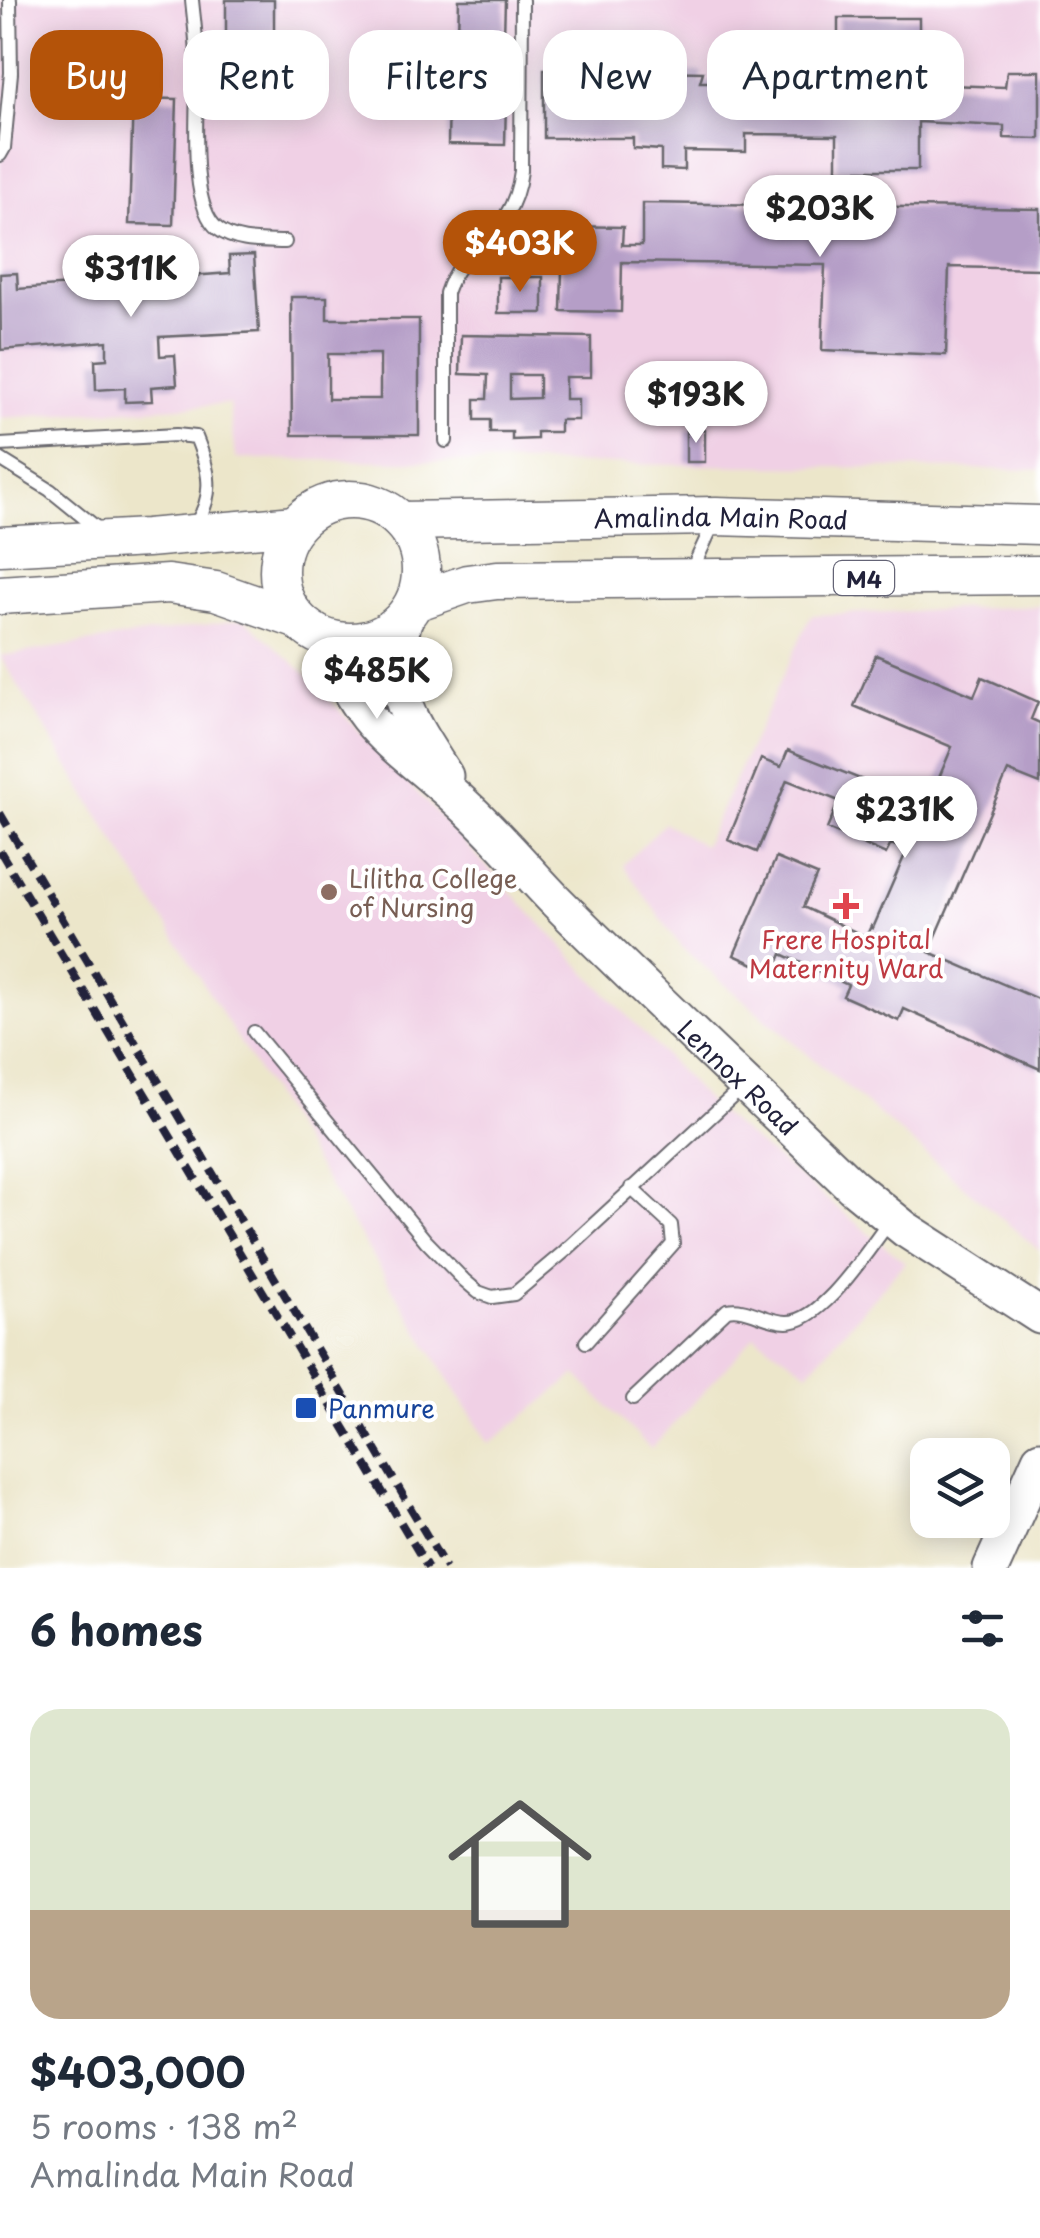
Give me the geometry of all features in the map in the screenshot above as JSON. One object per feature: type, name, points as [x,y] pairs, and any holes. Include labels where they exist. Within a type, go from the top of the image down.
[{"type":"main road","name":"Amalinda Main Road","points":[[0,546],[295,525],[313,510],[335,501],[359,500],[382,507],[401,521],[716,516],[1040,525]]},
{"type":"main road","points":[[401,521],[414,538],[421,559],[421,581],[410,610]]},
{"type":"main road","points":[[295,525],[284,542],[279,582],[285,602],[312,629]]},
{"type":"main road","name":"M4","points":[[0,595],[168,584],[216,591],[349,642],[370,640],[390,631],[410,610],[467,584],[498,580],[1040,575]]},
{"type":"street","name":"Lennox Road","points":[[410,610],[396,651],[396,679],[424,742],[465,806]]},
{"type":"street","name":"Lennox Road","points":[[312,629],[357,706],[378,732],[465,806],[556,900],[852,1186],[891,1219],[1040,1316]]},
{"type":"street","points":[[991,1568],[1040,1459]]},
{"type":"lane","points":[[0,155],[4,148],[11,74],[10,0]]},
{"type":"lane","points":[[192,0],[198,176],[204,210],[215,227],[231,236],[285,242]]},
{"type":"lane","points":[[446,441],[446,293],[451,276],[468,255],[496,232],[518,194],[522,0]]},
{"type":"lane","points":[[0,445],[176,434],[196,437],[210,470],[203,513],[188,535]]},
{"type":"lane","points":[[0,459],[50,490],[112,540]]},
{"type":"lane","points":[[688,579],[716,516]]},
{"type":"lane","points":[[254,1032],[426,1241],[478,1292],[492,1297],[514,1294],[746,1084]]},
{"type":"lane","points":[[586,1342],[673,1244],[671,1225],[631,1188]]},
{"type":"lane","points":[[633,1399],[727,1310],[740,1308],[771,1321],[807,1318],[834,1292],[891,1219]]},
{"type":"shaded area","points":[[0,0],[1040,0],[1040,470],[236,459],[229,404],[0,418]]},
{"type":"shaded area","name":"Frere Hospital Maternity Ward","points":[[1040,606],[1040,1251],[681,947],[623,865],[665,823],[704,846],[811,615]]},
{"type":"shaded area","name":"Lilitha College of Nursing","points":[[244,619],[304,672],[718,1112],[905,1262],[808,1372],[755,1336],[651,1449],[576,1375],[489,1444],[0,656]]},
{"type":"building","points":[[226,0],[274,0],[274,30],[226,30]]},
{"type":"building","points":[[459,0],[505,0],[504,30],[458,30]]},
{"type":"building","points":[[838,18],[919,18],[919,30],[838,30]]},
{"type":"building","points":[[1007,71],[1040,71],[1040,139],[1004,138],[1004,126],[918,122],[918,170],[837,170],[837,135],[746,134],[746,152],[684,151],[684,170],[661,169],[661,150],[633,148],[633,138],[544,138],[544,120],[687,120],[687,72],[703,72],[700,82],[707,82],[707,120],[964,120],[964,86],[1005,87]]},
{"type":"building","points":[[163,99],[177,99],[173,225],[129,224],[132,120],[163,120]]},
{"type":"building","points":[[449,120],[506,120],[505,145],[448,144]]},
{"type":"building","points":[[642,203],[1040,209],[1040,269],[949,267],[946,355],[822,350],[825,265],[622,262],[621,312],[561,311],[563,226],[623,227],[622,245],[642,245]]},
{"type":"building","points":[[254,255],[259,332],[159,337],[160,356],[175,355],[177,385],[151,387],[152,401],[125,402],[125,388],[96,390],[95,360],[107,359],[107,341],[1,350],[0,274],[17,273],[18,289],[230,273],[229,256]]},
{"type":"building","points":[[498,277],[543,277],[543,313],[498,313]]},
{"type":"building","points":[[291,297],[327,297],[327,319],[419,319],[419,435],[292,435]],"holes":[[[328,354],[380,354],[380,399],[328,399]]]},
{"type":"building","points":[[461,335],[591,337],[591,377],[565,377],[565,399],[578,399],[578,420],[560,420],[560,432],[537,432],[537,439],[512,440],[512,432],[490,432],[490,420],[475,420],[475,399],[487,399],[488,375],[460,374]],"holes":[[[510,375],[539,375],[539,398],[510,399]]]},
{"type":"building","points":[[686,430],[705,430],[705,462],[686,462]]},
{"type":"building","points":[[876,655],[974,696],[982,677],[1038,702],[1031,719],[1040,723],[1040,784],[1008,771],[929,952],[1040,1000],[1040,1069],[904,1009],[899,1021],[843,996],[848,985],[782,954],[774,973],[734,955],[776,858],[817,875],[803,907],[866,937],[873,928],[907,850],[891,844],[886,854],[827,829],[839,801],[787,780],[757,852],[728,840],[761,759],[781,767],[788,750],[927,806],[952,747],[854,706]]},
{"type":"railway","points":[[0,813],[446,1568]]},
{"type":"railway","points":[[0,851],[428,1568]]},
{"type":"place","name":"Lilitha College of Nursing","points":[[329,892]]},
{"type":"place","name":"Frere Hospital Maternity Ward","points":[[846,906]]},
{"type":"place","name":"Panmure","points":[[306,1408]]}]
